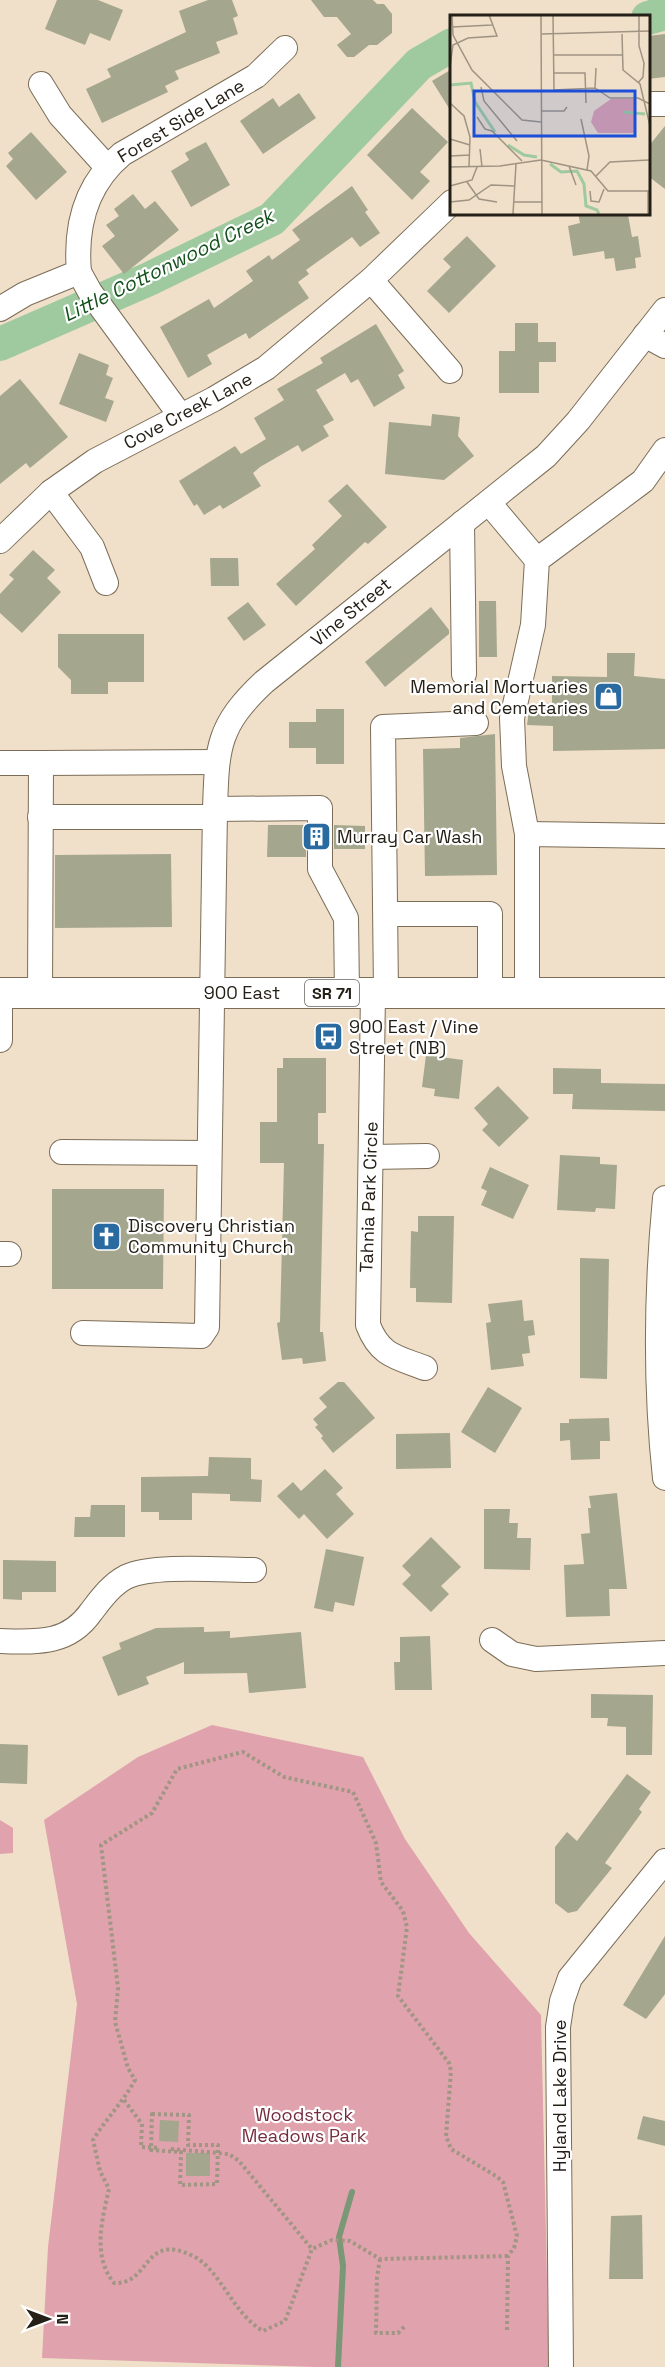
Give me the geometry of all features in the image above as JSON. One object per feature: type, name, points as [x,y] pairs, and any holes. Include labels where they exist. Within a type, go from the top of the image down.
[{"type":"main road","name":"900 East","points":[[0,993],[665,993]]},
{"type":"street","name":"Forest Side Lane","points":[[84,282],[77,248],[80,225],[86,201],[106,167],[122,154],[256,76],[285,48]]},
{"type":"street","points":[[41,84],[60,115],[106,167]]},
{"type":"street","name":"Cove Creek Lane","points":[[0,541],[51,492],[95,461],[214,399],[266,368],[371,280],[450,204]]},
{"type":"street","points":[[371,280],[450,371]]},
{"type":"street","points":[[0,309],[25,294],[84,282],[180,415]]},
{"type":"street","name":"Vine Street","points":[[84,1333],[201,1336],[207,1327],[215,813],[217,762],[225,729],[249,697],[546,456],[655,340],[665,310]]},
{"type":"street","points":[[537,560],[643,482],[665,450]]},
{"type":"street","points":[[51,492],[92,547],[106,583]]},
{"type":"street","points":[[489,502],[537,560],[533,626],[512,718],[514,766],[527,834],[527,993]]},
{"type":"street","points":[[462,523],[464,674]]},
{"type":"street","points":[[369,993],[386,914],[383,727],[476,723]]},
{"type":"street","points":[[40,993],[41,762]]},
{"type":"street","points":[[0,763],[217,762]]},
{"type":"street","points":[[40,818],[320,808],[320,869],[346,918],[369,993]]},
{"type":"street","points":[[527,834],[665,836]]},
{"type":"street","points":[[386,914],[490,914],[490,993]]},
{"type":"street","points":[[0,993],[0,1040]]},
{"type":"street","name":"Tahnia Park Circle","points":[[369,993],[371,1157],[368,1325],[375,1342],[386,1353],[425,1368]]},
{"type":"street","points":[[62,1152],[208,1153]]},
{"type":"street","points":[[371,1157],[427,1156]]},
{"type":"street","points":[[665,1198],[657,1294],[657,1407],[665,1478]]},
{"type":"street","points":[[0,1641],[42,1641],[67,1635],[82,1623],[110,1590],[134,1574],[153,1570],[254,1570]]},
{"type":"street","points":[[492,1640],[512,1654],[536,1659],[665,1653]]},
{"type":"street","name":"Hyland Lake Drive","points":[[561,2367],[558,2027],[562,2001],[570,1978],[665,1861]]},
{"type":"path","points":[[507,2330],[508,2256],[514,2248],[517,2236],[503,2182],[451,2149],[446,2136],[451,2071],[449,2063],[398,1996],[407,1927],[403,1911],[381,1882],[376,1843],[353,1792],[284,1777],[243,1752],[177,1769],[152,1813],[101,1845],[118,1988],[115,2022],[123,2053],[135,2080],[124,2100],[112,2111],[93,2140],[100,2171],[109,2189],[99,2229],[106,2273],[114,2283],[125,2284],[135,2278],[153,2254],[168,2250],[184,2252],[200,2260],[250,2324],[263,2331],[285,2320],[312,2249],[332,2240],[350,2241],[380,2259],[508,2256]]},
{"type":"path","points":[[124,2100],[142,2124],[141,2147],[229,2154],[239,2161],[312,2249]]},
{"type":"path","points":[[152,2114],[189,2115],[188,2145],[218,2145],[217,2184],[180,2185],[181,2152],[151,2150],[151,2148],[152,2114]]},
{"type":"path","points":[[380,2259],[377,2277],[376,2333],[398,2333],[405,2326]]},
{"type":"green space","name":"Woodstock Meadows Park","points":[[212,1725],[363,1757],[405,1839],[469,1933],[541,2015],[549,2367],[315,2367],[42,2358],[48,2247],[77,2004],[44,1820],[138,1757]]},
{"type":"green space","points":[[0,1820],[13,1828],[13,1853],[0,1854]]},
{"type":"building","points":[[57,0],[98,0],[123,10],[110,41],[90,33],[85,45],[45,29]]},
{"type":"building","points":[[208,0],[232,0],[238,16],[233,18],[238,34],[216,42],[220,53],[175,71],[179,79],[165,86],[168,92],[102,123],[86,89],[111,77],[107,69],[186,32],[179,11]]},
{"type":"building","points":[[311,0],[373,0],[377,4],[384,4],[392,14],[392,33],[377,45],[369,45],[354,57],[347,57],[337,45],[351,34],[337,17],[324,17]]},
{"type":"building","points":[[665,34],[665,77],[650,79],[650,36]]},
{"type":"building","points":[[450,70],[450,110],[432,81]]},
{"type":"building","points":[[299,93],[316,118],[263,154],[240,121],[273,98],[279,107]]},
{"type":"building","points":[[412,108],[448,142],[420,172],[430,181],[412,200],[367,155]]},
{"type":"building","points":[[665,126],[665,189],[650,178],[650,145]]},
{"type":"building","points":[[31,132],[67,172],[36,200],[6,166],[13,159],[8,153]]},
{"type":"building","points":[[206,142],[230,185],[191,207],[171,171],[189,160],[185,153]]},
{"type":"building","points":[[352,186],[368,210],[365,212],[380,233],[360,247],[352,237],[306,270],[309,274],[298,282],[309,298],[249,339],[246,333],[207,355],[212,364],[188,378],[160,327],[209,299],[214,308],[253,281],[246,271],[269,255],[272,260],[300,240],[292,230]]},
{"type":"building","points":[[133,194],[145,209],[155,201],[179,230],[124,274],[102,246],[115,236],[106,225],[119,216],[114,209]]},
{"type":"building","points":[[578,214],[628,215],[632,237],[638,236],[641,257],[635,258],[636,268],[616,271],[614,258],[605,259],[604,251],[573,256],[568,226],[580,223]]},
{"type":"building","points":[[467,236],[496,266],[449,313],[427,291],[451,267],[443,259]]},
{"type":"building","points":[[515,323],[538,323],[538,342],[556,342],[556,362],[539,362],[539,393],[499,393],[499,351],[515,351]]},
{"type":"building","points":[[376,324],[404,371],[398,375],[405,388],[374,407],[358,379],[351,383],[345,373],[316,390],[334,420],[323,426],[329,436],[302,452],[298,445],[260,467],[253,473],[261,486],[223,509],[220,505],[204,515],[197,504],[194,506],[179,481],[235,446],[241,454],[266,439],[254,418],[284,400],[277,389],[323,363],[320,358]]},
{"type":"building","points":[[79,353],[109,365],[106,375],[113,378],[105,398],[114,401],[106,422],[59,404]]},
{"type":"building","points":[[20,379],[68,437],[30,468],[26,463],[0,484],[0,396]]},
{"type":"building","points":[[432,414],[460,417],[458,436],[474,456],[444,480],[385,474],[389,422],[431,426]]},
{"type":"building","points":[[347,484],[387,527],[368,544],[365,542],[296,606],[276,584],[315,549],[312,545],[342,516],[328,501]]},
{"type":"building","points":[[33,550],[55,570],[47,578],[61,592],[22,633],[0,613],[0,594],[14,579],[9,575]]},
{"type":"building","points":[[210,558],[238,558],[239,586],[211,586]]},
{"type":"building","points":[[479,601],[496,601],[497,657],[479,657]]},
{"type":"building","points":[[248,602],[266,625],[244,641],[227,618]]},
{"type":"building","points":[[431,607],[449,630],[449,634],[385,687],[365,662]]},
{"type":"building","points":[[58,634],[144,634],[144,682],[108,682],[108,694],[71,694],[71,680],[58,667]]},
{"type":"building","name":"Memorial Mortuaries and Cemetaries","points":[[607,653],[635,653],[634,676],[665,679],[665,749],[553,751],[553,726],[527,725],[530,703],[552,703],[552,676],[607,677]]},
{"type":"building","points":[[316,709],[344,709],[344,764],[316,764],[316,748],[289,748],[289,722],[316,722]]},
{"type":"building","points":[[495,734],[497,875],[425,876],[423,749],[460,748],[460,738]]},
{"type":"building","points":[[268,825],[306,825],[306,857],[267,857]]},
{"type":"building","points":[[334,825],[365,826],[365,849],[334,849]]},
{"type":"building","points":[[171,854],[172,927],[55,928],[55,855]]},
{"type":"building","points":[[426,1055],[463,1060],[459,1099],[434,1096],[435,1089],[422,1087]]},
{"type":"building","points":[[283,1058],[326,1058],[326,1113],[318,1113],[318,1144],[324,1144],[320,1332],[323,1332],[326,1361],[303,1364],[302,1358],[282,1360],[277,1323],[280,1322],[284,1163],[260,1163],[260,1122],[277,1122],[277,1068],[283,1068]]},
{"type":"building","points":[[553,1068],[601,1069],[601,1083],[665,1084],[665,1111],[572,1109],[573,1094],[553,1094]]},
{"type":"building","points":[[498,1086],[529,1118],[499,1147],[482,1130],[488,1124],[474,1108]]},
{"type":"building","points":[[560,1155],[600,1157],[600,1164],[617,1165],[615,1209],[596,1208],[595,1212],[557,1210]]},
{"type":"building","points":[[490,1167],[529,1185],[513,1219],[481,1205],[487,1191],[481,1188]]},
{"type":"building","points":[[52,1189],[164,1189],[163,1289],[52,1289]]},
{"type":"building","points":[[418,1216],[454,1216],[452,1303],[416,1302],[416,1288],[410,1288],[411,1231],[418,1232]]},
{"type":"building","points":[[580,1258],[609,1259],[607,1379],[580,1378]]},
{"type":"building","points":[[522,1300],[524,1321],[533,1320],[535,1335],[528,1336],[530,1353],[522,1354],[524,1366],[491,1370],[486,1323],[491,1322],[488,1304]]},
{"type":"building","points":[[338,1382],[344,1382],[375,1418],[333,1453],[321,1438],[323,1436],[315,1427],[318,1425],[313,1419],[327,1407],[319,1398]]},
{"type":"building","points":[[488,1387],[522,1408],[495,1453],[461,1432]]},
{"type":"building","points":[[609,1418],[610,1441],[600,1441],[600,1459],[571,1460],[570,1440],[560,1441],[560,1423],[569,1423],[569,1419]]},
{"type":"building","points":[[450,1433],[451,1468],[396,1469],[396,1434]]},
{"type":"building","points":[[209,1457],[251,1458],[251,1479],[262,1480],[261,1502],[230,1501],[230,1494],[192,1493],[192,1520],[159,1520],[159,1512],[141,1512],[141,1477],[208,1476]]},
{"type":"building","points":[[325,1469],[343,1488],[336,1494],[354,1514],[327,1539],[304,1514],[299,1519],[277,1496],[293,1482],[301,1491]]},
{"type":"building","points":[[617,1493],[627,1589],[609,1589],[610,1616],[566,1617],[564,1565],[584,1564],[581,1534],[590,1533],[589,1496]]},
{"type":"building","points":[[91,1505],[125,1505],[125,1537],[74,1537],[75,1517],[90,1517]]},
{"type":"building","points":[[484,1509],[510,1509],[509,1523],[518,1523],[517,1538],[531,1538],[530,1570],[484,1569]]},
{"type":"building","points":[[431,1537],[461,1567],[441,1586],[449,1594],[431,1612],[402,1584],[411,1575],[402,1566]]},
{"type":"building","points":[[326,1549],[364,1557],[354,1606],[335,1602],[333,1612],[314,1608]]},
{"type":"building","points":[[3,1560],[56,1561],[56,1592],[22,1592],[22,1600],[3,1599]]},
{"type":"building","points":[[204,1627],[204,1632],[230,1631],[230,1638],[301,1632],[306,1688],[249,1693],[247,1673],[184,1674],[184,1662],[146,1677],[149,1684],[118,1696],[102,1657],[121,1649],[119,1643],[156,1628]]},
{"type":"building","points":[[430,1636],[432,1690],[395,1690],[394,1662],[400,1662],[400,1637]]},
{"type":"building","points":[[591,1694],[653,1695],[652,1755],[626,1755],[626,1727],[607,1726],[608,1718],[591,1718]]},
{"type":"building","points":[[0,1744],[28,1745],[27,1784],[0,1783]]},
{"type":"building","points":[[627,1774],[651,1792],[639,1809],[642,1812],[605,1863],[612,1868],[577,1911],[568,1913],[555,1903],[555,1847],[567,1832],[577,1841]]},
{"type":"building","points":[[665,1936],[665,1994],[646,2019],[623,2005]]},
{"type":"building","points":[[643,2116],[665,2121],[665,2146],[637,2139]]},
{"type":"building","points":[[160,2120],[179,2121],[178,2142],[159,2141]]},
{"type":"building","points":[[186,2153],[210,2153],[210,2176],[186,2176]]},
{"type":"building","points":[[642,2215],[643,2279],[609,2279],[611,2216]]},
{"type":"waterway","name":"Little Cottonwood Creek","points":[[650,17],[665,13]]},
{"type":"waterway","name":"Little Cottonwood Creek","points":[[0,344],[149,279],[272,219],[419,64],[450,46]]},
{"type":"waterway","points":[[338,2367],[343,2266],[339,2237],[352,2192]]},
{"type":"place","name":"Memorial Mortuaries and Cemetaries","points":[[609,697]]},
{"type":"place","name":"Murray Car Wash","points":[[316,837]]},
{"type":"place","name":"900 East / Vine Street (NB)","points":[[328,1037]]},
{"type":"place","name":"Discovery Christian Community Church","points":[[107,1236]]}]
